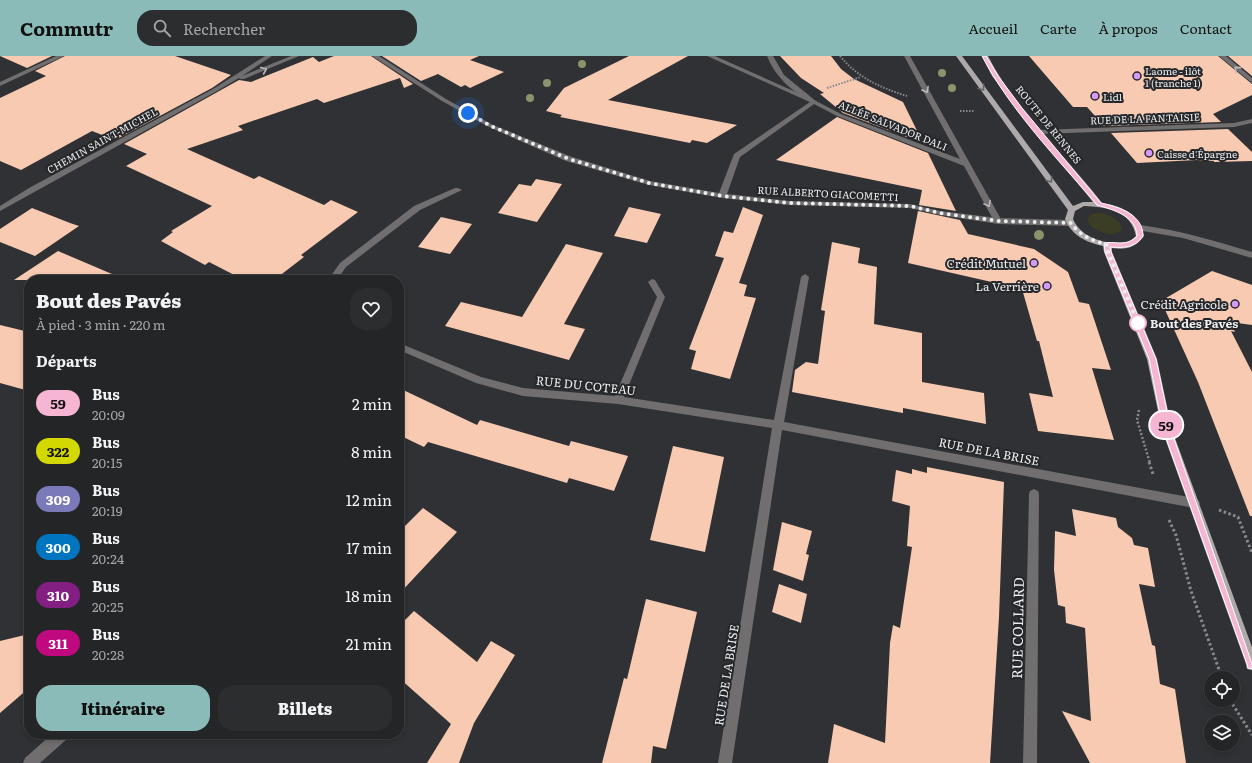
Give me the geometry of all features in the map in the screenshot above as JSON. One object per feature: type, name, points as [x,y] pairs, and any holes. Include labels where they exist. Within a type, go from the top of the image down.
[{"type":"main road","points":[[959,56],[1072,210]]},
{"type":"main road","name":"ROUTE DE RENNES","points":[[985,56],[995,76],[1099,204]]},
{"type":"main road","points":[[1083,204],[1099,204],[1112,207],[1125,213],[1134,220],[1140,228],[1140,236],[1134,243],[1122,246],[1107,245],[1093,241],[1081,234],[1071,223],[1069,217],[1072,210],[1083,204]]},
{"type":"main road","points":[[1107,245],[1108,252],[1152,359],[1167,430],[1252,664]]},
{"type":"street","points":[[0,84],[61,56]]},
{"type":"street","name":"CHEMIN SAINT-MICHEL","points":[[0,209],[215,90],[269,56]]},
{"type":"street","name":"CHEMIN SAINT-MICHEL","points":[[215,90],[296,56]]},
{"type":"street","name":"RUE ALBERTO GIACOMETTI","points":[[375,56],[444,100],[491,126],[569,159],[649,183],[722,196],[790,203],[910,206],[940,213],[998,221],[1071,223]]},
{"type":"street","name":"ALLÉE SALVADOR DALI","points":[[710,56],[814,102],[838,115],[966,164]]},
{"type":"street","name":"ALLÉE SALVADOR DALI","points":[[770,56],[778,71],[797,90],[814,102]]},
{"type":"street","points":[[907,56],[998,221]]},
{"type":"street","points":[[1222,56],[1252,81]]},
{"type":"street","points":[[722,196],[737,156],[814,102]]},
{"type":"street","name":"RUE DE LA FANTAISIE","points":[[1039,132],[1234,125],[1252,122]]},
{"type":"street","points":[[336,275],[343,265],[416,208],[458,190]]},
{"type":"street","points":[[1140,228],[1186,235],[1252,255]]},
{"type":"street","name":"RUE DE LA BRISE","points":[[725,763],[778,425],[805,277]]},
{"type":"street","points":[[618,400],[661,297],[652,282]]},
{"type":"street","name":"RUE DU COTEAU","points":[[404,348],[479,380],[524,392],[618,400],[778,425]]},
{"type":"street","name":"RUE DE LA BRISE","points":[[778,425],[1194,503]]},
{"type":"street","name":"RUE COLLARD","points":[[1030,763],[1034,494]]},
{"type":"street","points":[[30,763],[56,739]]},
{"type":"path","points":[[840,56],[850,68],[861,77],[881,88]]},
{"type":"path","points":[[814,102],[813,92],[861,77]]},
{"type":"path","points":[[1194,503],[1238,517],[1252,553]]},
{"type":"path","points":[[1234,707],[1252,735]]},
{"type":"green space","points":[[1102,213],[1113,217],[1120,223],[1122,229],[1114,234],[1110,234],[1101,232],[1090,225],[1087,219],[1088,217],[1093,214]]},
{"type":"building","points":[[0,56],[52,56],[27,68]]},
{"type":"building","points":[[65,56],[175,56],[231,75],[212,88],[115,140],[92,131],[21,170],[0,161],[0,98],[46,76],[35,71]]},
{"type":"building","points":[[334,56],[371,56],[413,84],[404,88],[400,78],[324,103],[317,99],[238,126],[243,130],[187,149],[254,179],[259,176],[324,205],[331,200],[358,212],[301,255],[304,257],[281,275],[234,275],[209,262],[205,265],[161,241],[173,232],[171,231],[212,206],[126,166],[147,154],[124,144],[239,80],[251,82],[313,57],[319,62]]},
{"type":"building","points":[[382,56],[479,56],[470,60],[504,72],[470,88],[465,85],[461,87],[438,74],[421,81]]},
{"type":"building","points":[[629,56],[688,56],[608,100],[737,125],[707,143],[692,140],[690,143],[560,117],[562,115],[546,111],[564,88]]},
{"type":"building","points":[[780,56],[831,56],[841,69],[854,79],[903,102],[923,143],[843,113],[820,94],[824,93],[801,78]]},
{"type":"building","name":"Laome - ilôt 1 (tranche 1)","points":[[1029,56],[1218,56],[1252,84],[1252,95],[1213,114],[1221,122],[1104,126],[1087,107],[1073,107]]},
{"type":"building","points":[[1228,56],[1252,56],[1252,76]]},
{"type":"building","points":[[837,117],[928,153],[956,211],[919,205],[922,190],[776,160]]},
{"type":"building","points":[[1228,129],[1252,152],[1252,161],[1214,162],[1197,160],[1137,163],[1111,133]]},
{"type":"building","points":[[536,179],[562,184],[537,222],[498,213],[519,184],[531,186]]},
{"type":"building","points":[[629,207],[661,214],[647,243],[614,236]]},
{"type":"building","points":[[743,207],[763,215],[739,283],[747,285],[744,296],[756,298],[730,379],[691,369],[696,351],[689,349],[724,258],[715,256],[724,231],[733,233]]},
{"type":"building","points":[[32,208],[79,226],[35,256],[0,242],[0,229]]},
{"type":"building","points":[[918,211],[960,220],[968,234],[1034,249],[1068,272],[1079,302],[1089,304],[1111,370],[1092,368],[1114,440],[1038,431],[1029,393],[1053,397],[1039,341],[1037,341],[1022,289],[908,263]]},
{"type":"building","points":[[441,217],[472,224],[450,254],[418,247]]},
{"type":"building","points":[[832,242],[860,248],[858,263],[877,267],[874,324],[922,333],[922,382],[984,393],[986,424],[903,408],[903,413],[792,392],[795,370],[806,362],[818,364],[825,311],[821,310]]},
{"type":"building","points":[[566,244],[603,253],[564,324],[585,329],[569,360],[445,326],[461,302],[522,317]]},
{"type":"building","points":[[58,251],[114,275],[24,275],[24,280],[14,280]]},
{"type":"building","points":[[1212,271],[1252,285],[1252,325],[1230,322],[1235,332],[1231,331],[1252,372],[1252,516],[1250,516],[1198,382],[1161,301]]},
{"type":"building","points":[[0,325],[24,331],[24,390],[0,383]]},
{"type":"building","points":[[404,390],[477,425],[480,420],[569,446],[571,441],[628,456],[614,491],[569,478],[567,483],[428,442],[424,447],[404,437]]},
{"type":"building","points":[[673,446],[724,457],[705,552],[650,540]]},
{"type":"building","points":[[927,467],[1004,482],[999,617],[990,763],[828,763],[834,724],[885,743],[890,643],[893,625],[900,628],[912,547],[907,546],[910,506],[892,501],[896,470],[912,474],[912,469],[927,473]]},
{"type":"building","points":[[423,508],[457,532],[404,589],[404,527]]},
{"type":"building","points":[[1072,509],[1116,518],[1118,527],[1132,538],[1134,545],[1148,548],[1155,587],[1139,584],[1152,645],[1155,646],[1160,684],[1175,689],[1186,763],[1090,763],[1062,711],[1091,721],[1085,628],[1066,623],[1065,607],[1058,605],[1054,570],[1055,531],[1076,536]]},
{"type":"building","points":[[782,522],[812,531],[806,554],[809,555],[803,581],[773,570]]},
{"type":"building","points":[[779,584],[807,594],[801,623],[772,612]]},
{"type":"building","points":[[646,599],[697,612],[666,749],[653,746],[651,763],[602,763],[624,678],[627,679]]},
{"type":"building","points":[[414,611],[477,662],[491,641],[515,655],[474,723],[459,763],[427,763],[451,724],[404,682],[404,621]]},
{"type":"building","points":[[24,635],[24,692],[0,713],[0,641]]},
{"type":"bus line","name":"59","points":[[985,56],[995,76],[1020,109],[1099,204],[1112,207],[1125,213],[1134,220],[1140,228],[1140,236],[1134,243],[1122,246],[1107,245],[1108,252],[1144,336],[1152,359],[1167,430],[1252,664]]},
{"type":"place","name":"Laome - ilôt 1 (tranche 1)","points":[[1137,76]]},
{"type":"place","name":"Lidl","points":[[1095,96]]},
{"type":"place","name":"Caisse d'Épargne","points":[[1149,153]]},
{"type":"place","name":"Crédit Mutuel","points":[[1034,263]]},
{"type":"place","name":"La Verrière","points":[[1047,286]]},
{"type":"place","name":"Crédit Agricole","points":[[1235,304]]},
{"type":"place","name":"Bout des Pavés","points":[[1138,323]]},
{"type":"route","points":[[468,113],[491,126],[569,159],[649,183],[722,196],[790,203],[910,206],[940,213],[998,221],[1071,223],[1081,234],[1093,241],[1107,245],[1108,252],[1139,326],[1138,323]]}]
